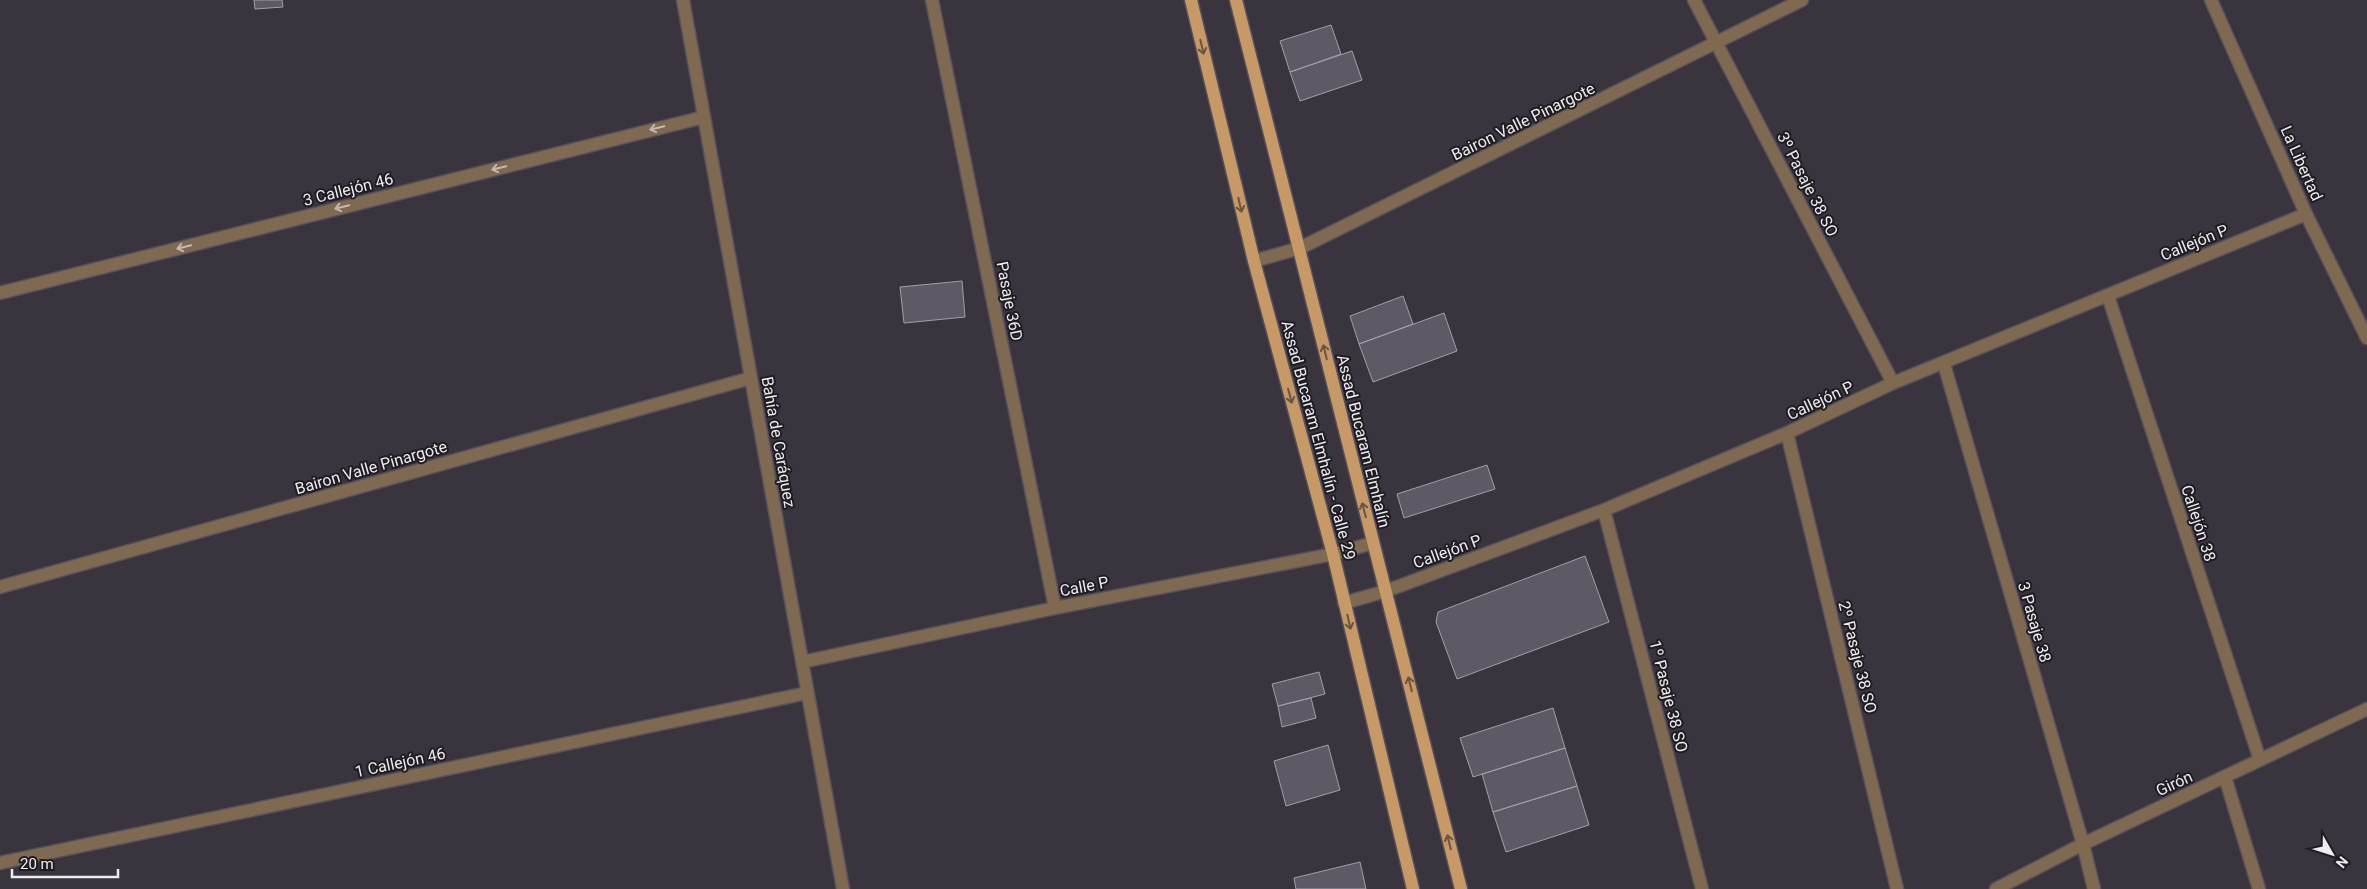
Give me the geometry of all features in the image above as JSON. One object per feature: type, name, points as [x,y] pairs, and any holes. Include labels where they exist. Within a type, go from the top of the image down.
[{"type":"main road","name":"Assad Bucaram Elmhalín - Calle 29","points":[[1191,0],[1254,261],[1333,554],[1413,889]]},
{"type":"main road","name":"Assad Bucaram Elmhalín","points":[[1236,0],[1461,889]]},
{"type":"street","name":"Bahía de Caráquez","points":[[683,0],[843,889]]},
{"type":"street","name":"Pasaje 36D","points":[[932,0],[1055,608]]},
{"type":"street","name":"3º Pasaje 38 SO","points":[[1694,0],[1894,383]]},
{"type":"street","name":"Bairon Valle Pinargote","points":[[1254,261],[1300,248],[1717,44],[1802,0]]},
{"type":"street","name":"La Libertad","points":[[2211,0],[2306,214],[2367,338]]},
{"type":"street","name":"3 Callejón 46","points":[[0,293],[704,117]]},
{"type":"street","name":"Callejón P","points":[[1344,603],[1386,591],[1604,510],[1788,433],[1894,383],[2306,214]]},
{"type":"street","name":"Callejón 38","points":[[2108,296],[2260,760]]},
{"type":"street","name":"3 Pasaje 38","points":[[1944,364],[2083,844],[2094,889]]},
{"type":"street","name":"Bairon Valle Pinargote","points":[[0,587],[751,378]]},
{"type":"street","name":"2º Pasaje 38 SO","points":[[1788,433],[1897,889]]},
{"type":"street","name":"1º Pasaje 38 SO","points":[[1604,510],[1702,889]]},
{"type":"street","name":"Calle P","points":[[802,662],[1055,608],[1333,554],[1373,543]]},
{"type":"street","name":"1 Callejón 46","points":[[0,863],[807,693]]},
{"type":"street","name":"Girón","points":[[1996,889],[2083,844],[2367,709]]},
{"type":"street","points":[[2225,777],[2259,889]]},
{"type":"building","points":[[254,0],[282,0],[283,7],[255,9]]},
{"type":"building","points":[[1331,25],[1341,54],[1290,72],[1280,41]]},
{"type":"building","points":[[1352,51],[1362,80],[1300,101],[1290,72]]},
{"type":"building","points":[[962,281],[965,317],[904,323],[900,287]]},
{"type":"building","points":[[1403,296],[1413,324],[1359,344],[1350,316]]},
{"type":"building","points":[[1444,313],[1457,351],[1373,382],[1359,344]]},
{"type":"building","points":[[1487,465],[1495,489],[1404,518],[1397,494]]},
{"type":"building","points":[[1585,556],[1609,622],[1457,679],[1436,622],[1438,612]]},
{"type":"building","points":[[1319,672],[1325,694],[1278,706],[1272,684]]},
{"type":"building","points":[[1311,698],[1316,718],[1282,727],[1278,706]]},
{"type":"building","points":[[1553,708],[1565,748],[1473,777],[1460,738]]},
{"type":"building","points":[[1328,745],[1340,790],[1286,806],[1274,761]]},
{"type":"building","points":[[1565,748],[1577,786],[1493,812],[1482,774]]},
{"type":"building","points":[[1577,786],[1589,825],[1506,852],[1493,812]]},
{"type":"building","points":[[1360,862],[1366,889],[1296,889],[1294,878]]}]
